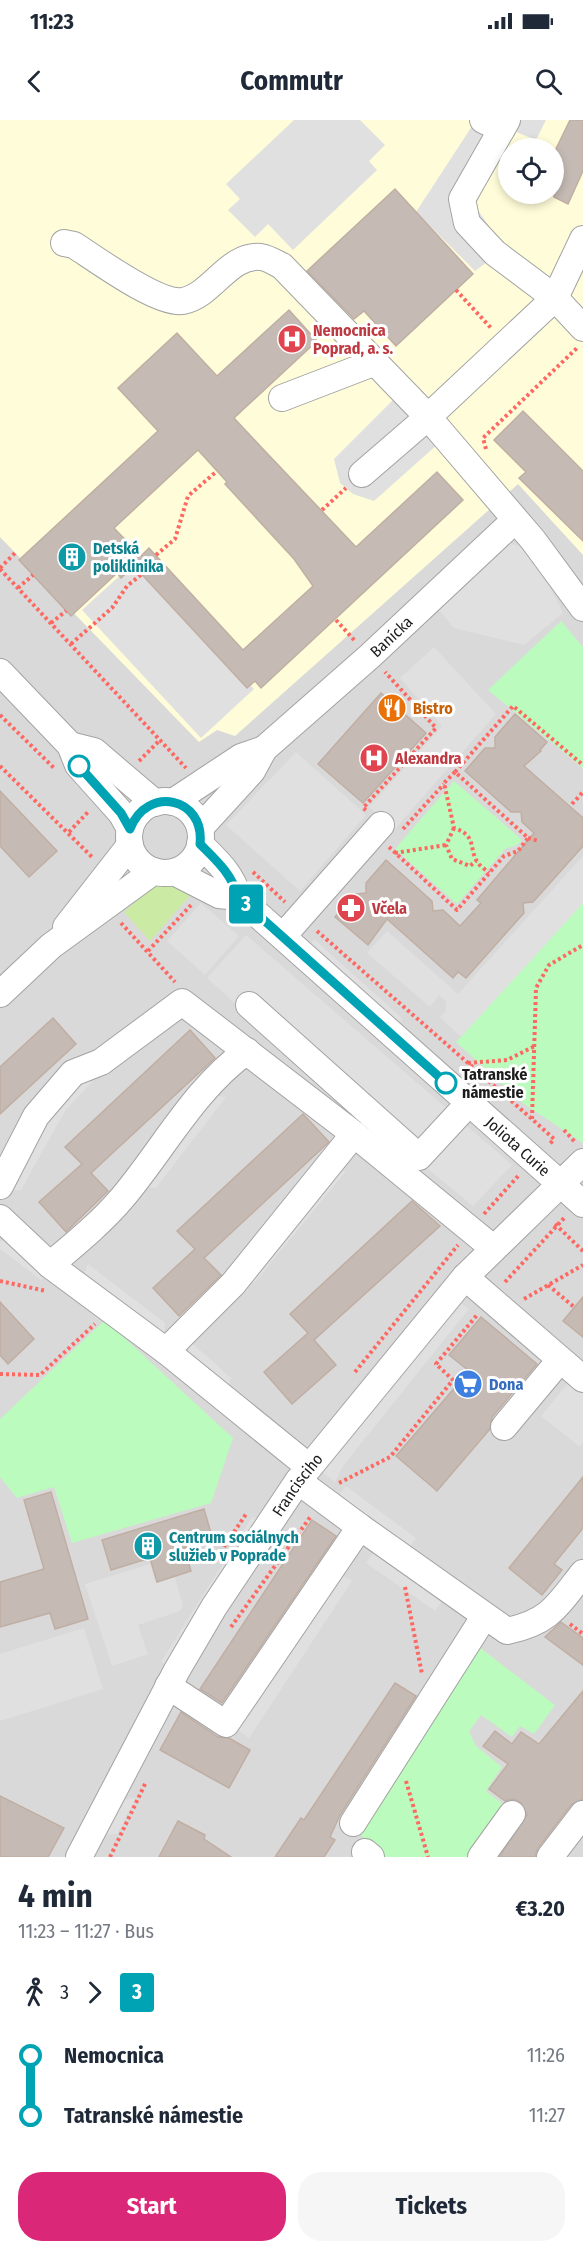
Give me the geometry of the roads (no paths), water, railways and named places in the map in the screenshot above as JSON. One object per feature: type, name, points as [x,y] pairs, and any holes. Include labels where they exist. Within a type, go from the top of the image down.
[{"type":"street","points":[[498,123],[462,199],[466,222],[495,253],[555,298],[583,328]]},
{"type":"street","points":[[362,474],[428,417],[555,298],[583,239]]},
{"type":"street","points":[[64,243],[74,245],[163,299],[183,301],[201,291],[239,261],[261,257],[282,266],[428,417],[515,520],[583,608]]},
{"type":"street","points":[[282,398],[374,363]]},
{"type":"street","name":"Banícka","points":[[200,836],[252,771],[264,749],[370,656],[515,520]]},
{"type":"street","points":[[0,672],[70,745],[78,765],[121,813],[138,860],[164,871]]},
{"type":"street","points":[[0,994],[51,946],[164,871],[191,861],[200,836],[190,812],[164,802],[94,751],[70,745]]},
{"type":"street","name":"Banícka","points":[[164,802],[241,757],[264,749]]},
{"type":"street","points":[[51,946],[130,837],[139,813],[164,802]]},
{"type":"street","points":[[283,936],[311,918],[327,884],[391,835]]},
{"type":"street","name":"Joliota Curie","points":[[200,836],[225,868],[234,883],[238,897],[560,1183],[574,1210]]},
{"type":"street","name":"Joliota Curie","points":[[164,871],[219,895],[238,897]]},
{"type":"street","points":[[0,1186],[36,1116],[73,1073],[100,1062],[182,1002],[354,1134],[493,1248]]},
{"type":"street","points":[[249,1005],[419,1157],[469,1103]]},
{"type":"street","points":[[50,1265],[123,1198],[207,1086],[227,1065],[247,1051]]},
{"type":"street","points":[[166,1352],[233,1284],[354,1134]]},
{"type":"street","name":"Francisciho","points":[[80,1857],[168,1686],[214,1607],[303,1474],[465,1277],[583,1162]]},
{"type":"street","points":[[0,1218],[50,1265],[166,1352],[303,1474],[322,1499],[484,1617],[507,1631],[532,1626],[553,1611],[583,1573]]},
{"type":"street","points":[[465,1277],[583,1379]]},
{"type":"street","points":[[504,1427],[560,1360]]},
{"type":"street","points":[[168,1686],[226,1724],[360,1527]]},
{"type":"street","points":[[353,1823],[484,1617]]},
{"type":"street","points":[[481,1857],[512,1814]]},
{"type":"street","points":[[550,1857],[583,1814]]},
{"type":"place","name":"Nemocnica Poprad, a. s.","points":[[292,339]]},
{"type":"place","name":"Detská poliklinika","points":[[72,557]]},
{"type":"place","name":"Bistro","points":[[392,708]]},
{"type":"place","name":"Alexandra","points":[[374,758]]},
{"type":"place","name":"Včela","points":[[351,908]]},
{"type":"place","name":"Tatranské námestie","points":[[446,1083]]},
{"type":"place","name":"Dona","points":[[468,1384]]},
{"type":"place","name":"Centrum sociálnych služieb v Poprade","points":[[148,1546]]}]
